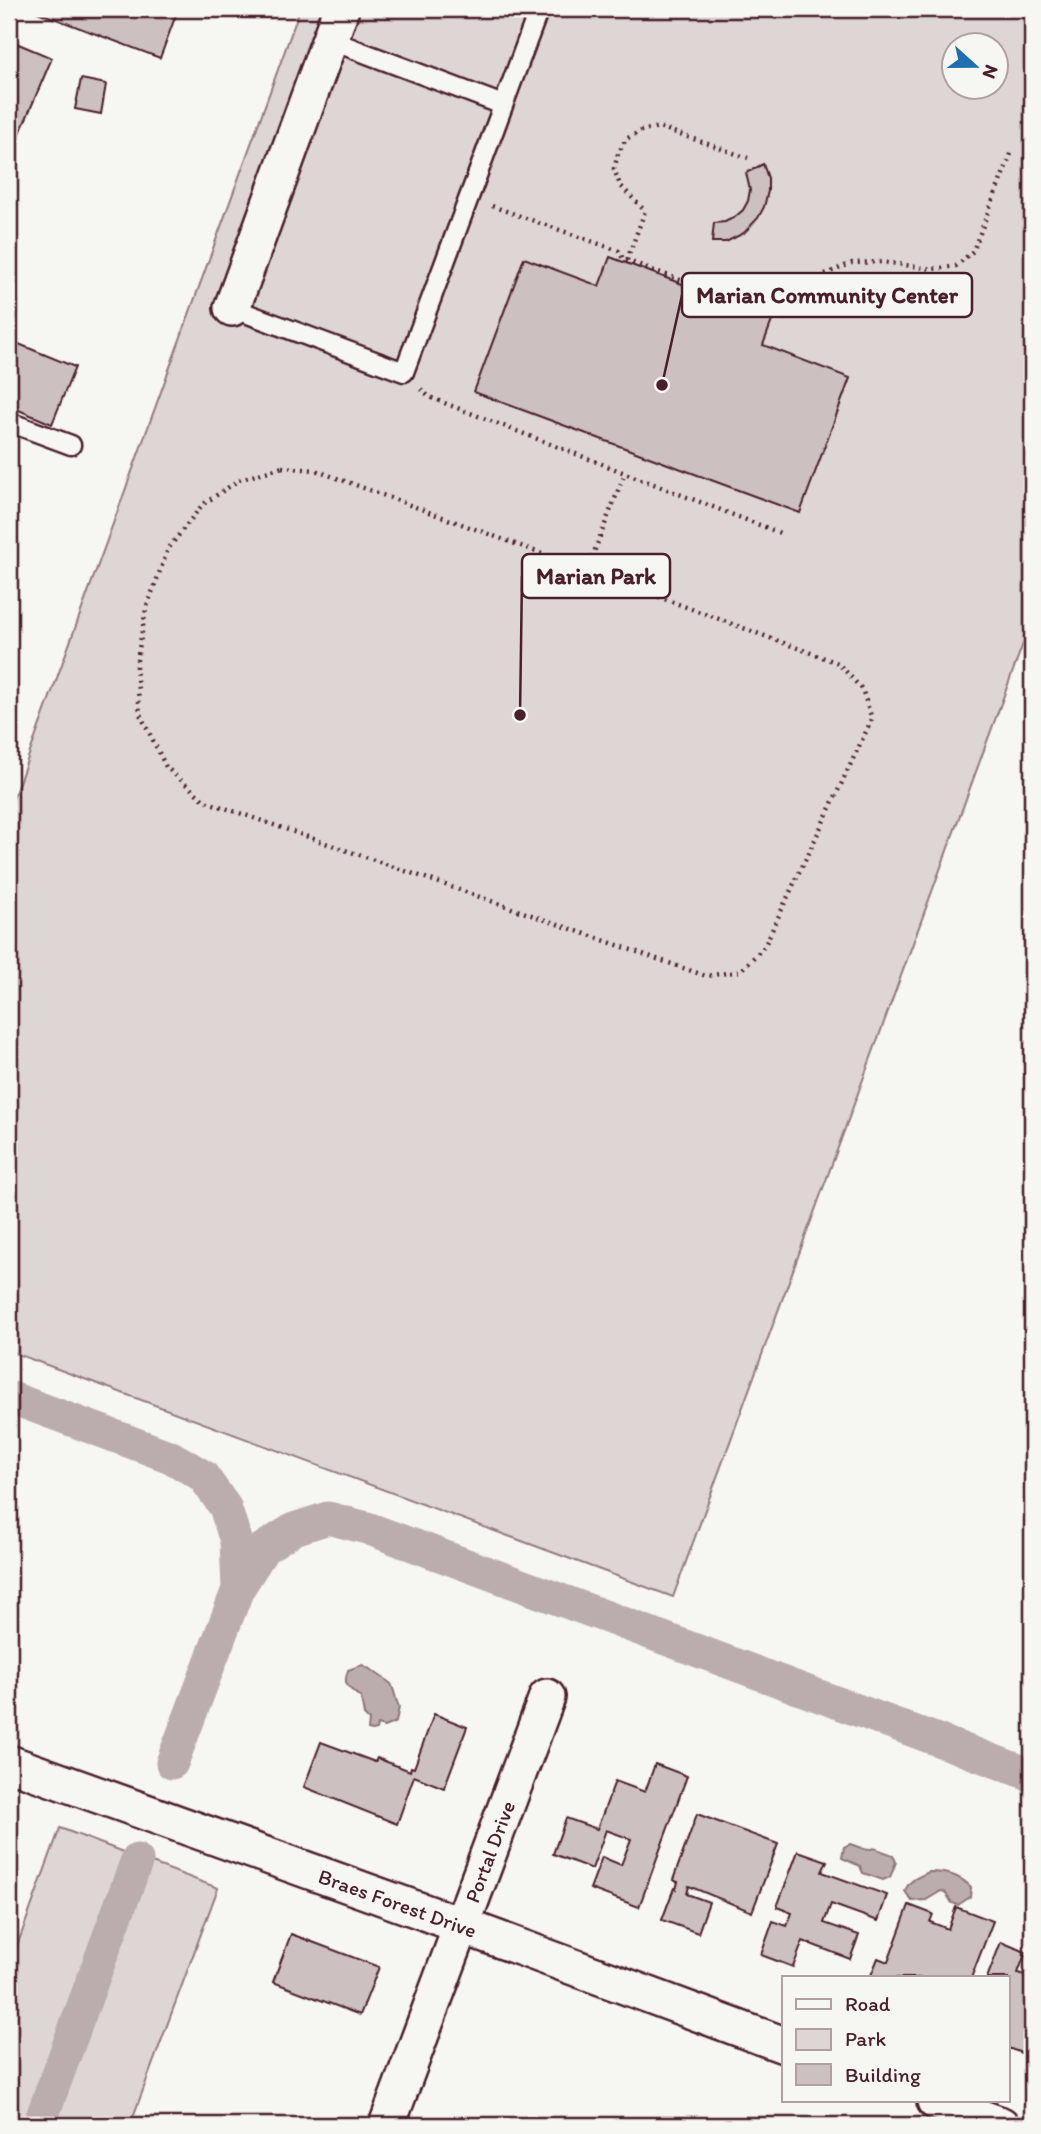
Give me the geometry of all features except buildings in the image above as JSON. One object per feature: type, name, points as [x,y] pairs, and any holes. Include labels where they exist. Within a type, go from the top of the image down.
[{"type":"street","points":[[232,308],[336,24]]},
{"type":"street","name":"Portal Drive","points":[[387,2125],[547,1697]]},
{"type":"street","name":"Braes Forest Drive","points":[[9,1763],[782,2044]]},
{"type":"street","points":[[938,2102],[1001,2125]]},
{"type":"lane","points":[[232,308],[404,372],[539,9]]},
{"type":"lane","points":[[336,24],[503,105]]},
{"type":"lane","points":[[9,422],[71,445]]},
{"type":"path","points":[[627,260],[645,211],[620,186],[614,169],[618,153],[626,139],[641,131],[659,127],[747,158]]},
{"type":"path","points":[[469,198],[619,250],[623,259],[787,319],[804,293],[822,275],[852,262],[883,262],[933,269],[956,266],[973,251],[1012,150]]},
{"type":"path","points":[[404,372],[429,397],[780,533]]},
{"type":"path","points":[[282,467],[315,470],[587,570],[838,663],[862,689],[872,719],[764,947],[740,971],[706,976],[205,801],[166,767],[140,714],[136,666],[146,609],[169,549],[202,505],[239,480],[282,467]]},
{"type":"path","points":[[587,570],[625,473]]},
{"type":"green space","points":[[300,9],[1032,9],[1032,619],[673,1597],[9,1351],[9,810]]},
{"type":"green space","points":[[60,1828],[218,1888],[130,2125],[9,2125],[9,1968]]},
{"type":"shaded area","points":[[362,1665],[391,1684],[399,1707],[396,1722],[384,1727],[377,1725],[376,1730],[372,1731],[368,1730],[369,1720],[364,1715],[361,1698],[346,1683],[348,1670]]},
{"type":"shaded area","points":[[850,1844],[893,1855],[896,1862],[890,1877],[883,1880],[863,1873],[860,1866],[842,1858],[844,1847]]},
{"type":"shaded area","points":[[929,1872],[947,1874],[962,1880],[971,1887],[970,1897],[958,1905],[952,1903],[945,1892],[941,1891],[926,1900],[912,1901],[905,1891],[907,1887],[914,1879]]},
{"type":"waterway","points":[[9,1397],[171,1457],[203,1476],[225,1507],[236,1541],[238,1589]]},
{"type":"waterway","points":[[172,1763],[238,1589],[264,1548],[294,1529],[328,1518],[367,1528],[1032,1775]]},
{"type":"waterway","points":[[39,2125],[137,1860]]},
{"type":"place","name":"Marian Community Center","points":[[662,385]]},
{"type":"place","name":"Marian Park","points":[[520,715]]}]
